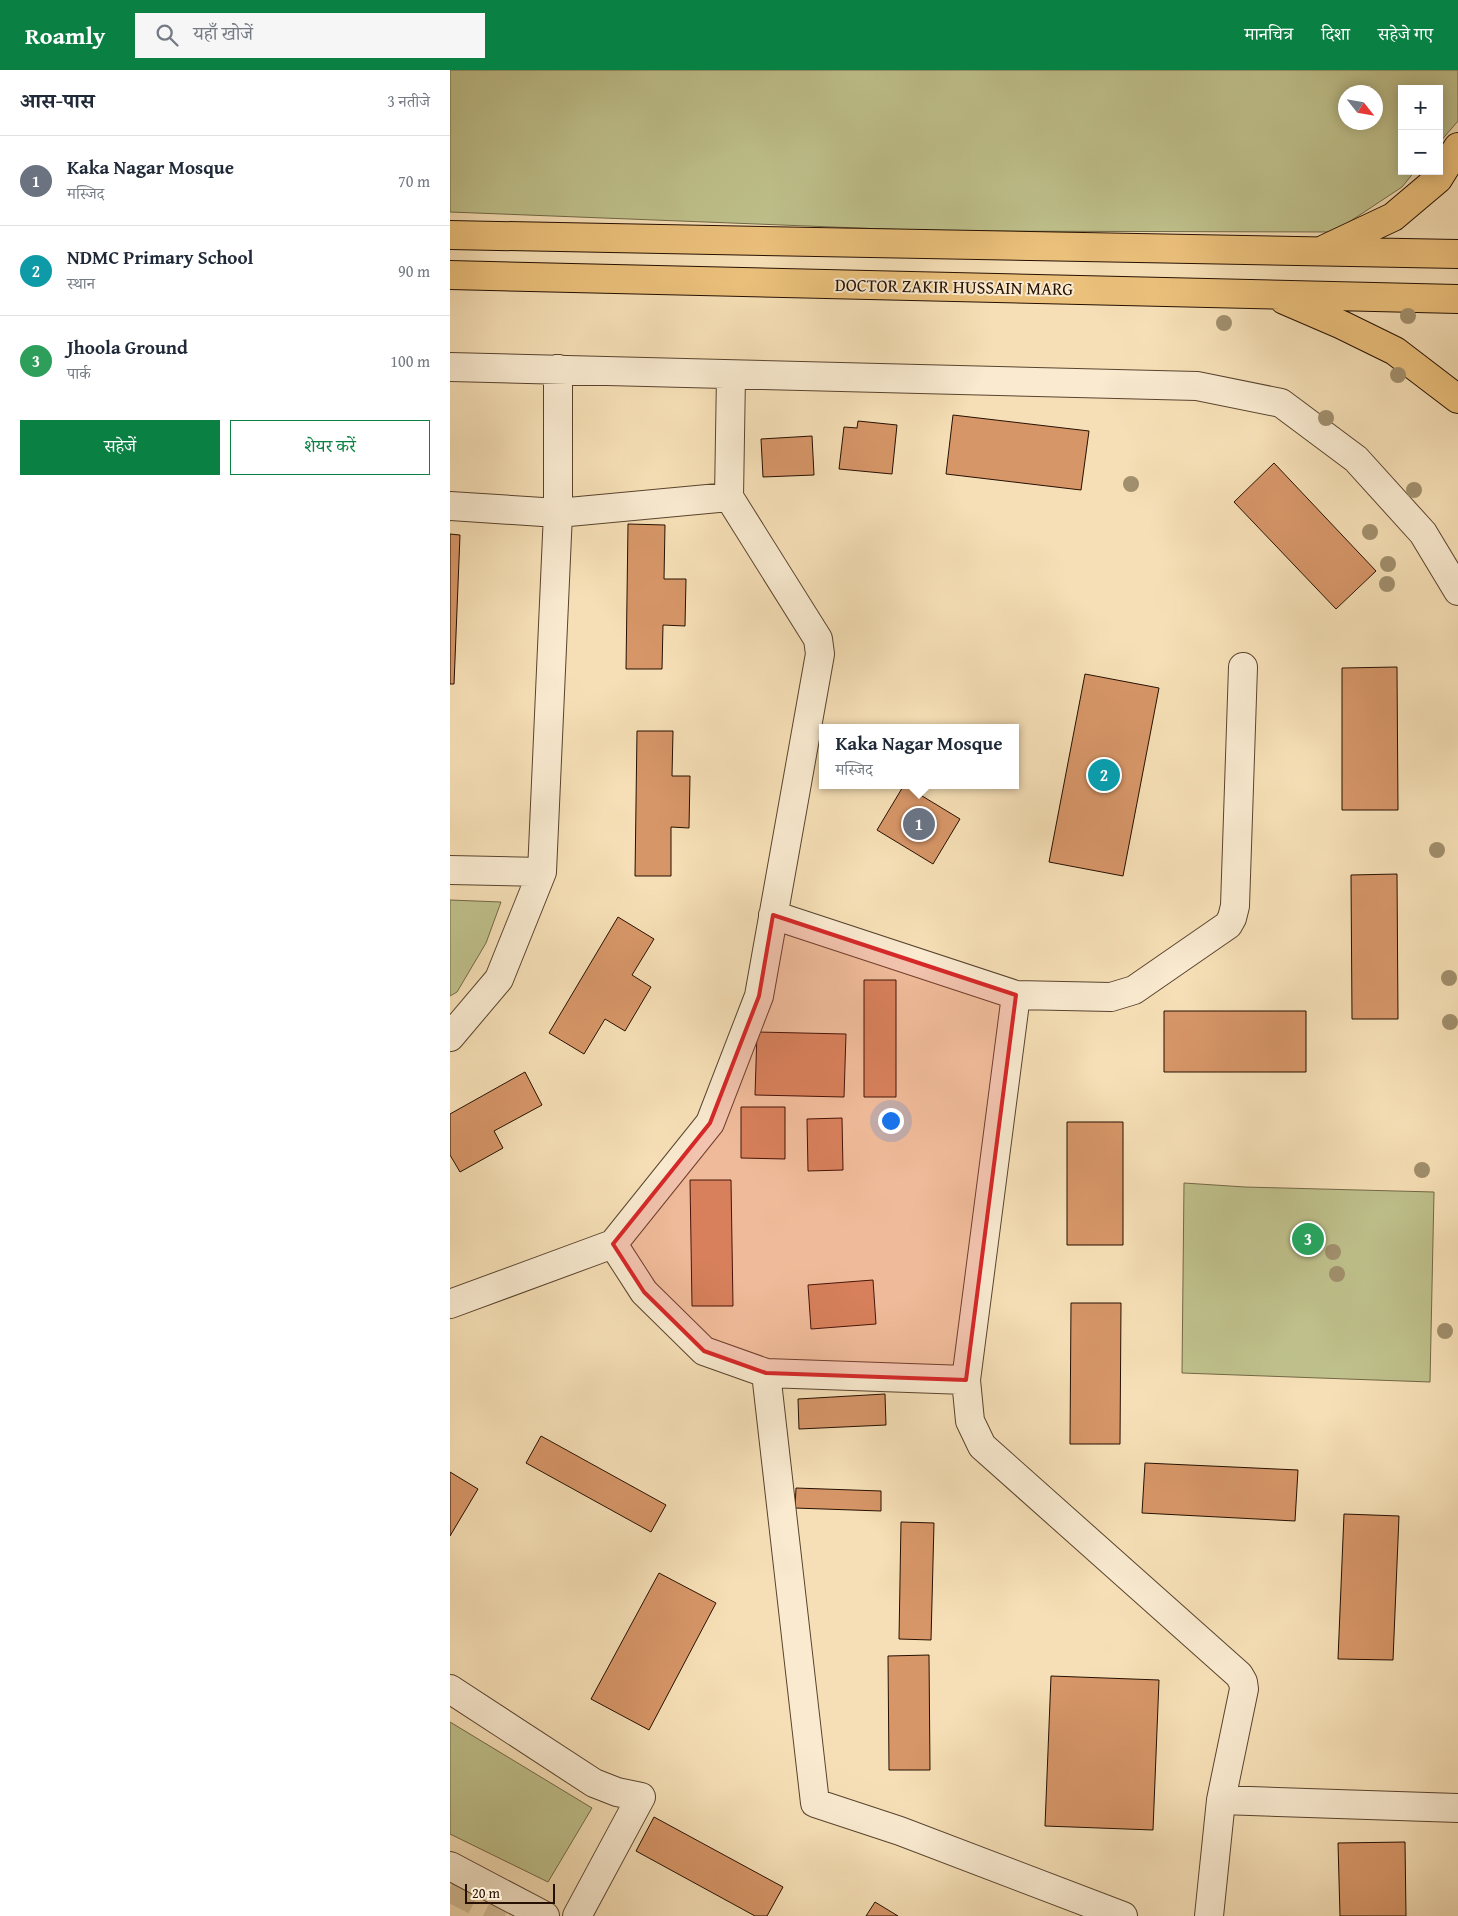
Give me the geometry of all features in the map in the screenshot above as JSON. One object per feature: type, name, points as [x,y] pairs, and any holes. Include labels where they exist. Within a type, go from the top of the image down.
[{"type":"main road","points":[[1319,252],[1393,217],[1438,180],[1458,147]]},
{"type":"main road","points":[[450,235],[1458,254]]},
{"type":"main road","points":[[1349,296],[1351,252]]},
{"type":"main road","name":"DOCTOR ZAKIR HUSSAIN MARG","points":[[450,275],[1458,299]]},
{"type":"main road","points":[[1270,294],[1342,325],[1395,351],[1458,399]]},
{"type":"street","points":[[450,367],[1197,386],[1280,403],[1356,459],[1423,533],[1458,591]]},
{"type":"street","points":[[450,1037],[499,979],[542,872],[558,513],[558,369]]},
{"type":"street","points":[[450,1304],[613,1244],[710,1122],[759,996],[820,654],[818,639],[730,497],[731,375]]},
{"type":"street","points":[[450,506],[558,513],[730,497]]},
{"type":"street","points":[[773,916],[1016,994],[1111,997],[1134,990],[1228,925],[1232,918],[1235,906],[1243,667]]},
{"type":"street","points":[[450,870],[542,872]]},
{"type":"street","points":[[1016,994],[966,1380],[970,1421],[982,1446],[1239,1675],[1243,1682],[1244,1689],[1221,1800],[1209,1916]]},
{"type":"street","points":[[613,1244],[644,1292],[704,1351],[766,1373],[966,1380]]},
{"type":"street","points":[[766,1373],[815,1803],[900,1831],[1123,1916]]},
{"type":"street","points":[[450,1689],[594,1784],[641,1797],[577,1916]]},
{"type":"street","points":[[1221,1800],[1458,1808]]},
{"type":"street","points":[[450,1866],[545,1916]]},
{"type":"highlighted area","points":[[773,915],[1016,995],[966,1380],[766,1373],[704,1351],[644,1292],[613,1244],[710,1123],[759,996]]},
{"type":"green space","points":[[450,70],[1458,70],[1458,121],[1443,138],[1443,85],[1398,85],[1398,175],[1412,175],[1402,187],[1334,232],[935,231],[450,212]]},
{"type":"green space","points":[[450,900],[501,902],[486,943],[457,992],[450,996]]},
{"type":"green space","points":[[1184,1183],[1245,1187],[1434,1192],[1430,1382],[1182,1373]]},
{"type":"green space","points":[[450,1722],[592,1808],[548,1882],[450,1834]]},
{"type":"building","points":[[953,415],[1089,431],[1081,490],[946,474]]},
{"type":"building","points":[[858,421],[897,425],[892,474],[839,469],[844,427],[857,428]]},
{"type":"building","points":[[812,436],[814,475],[763,477],[761,439]]},
{"type":"building","points":[[1274,463],[1376,571],[1336,609],[1234,502]]},
{"type":"building","points":[[628,524],[665,525],[664,579],[686,579],[685,626],[663,625],[662,669],[626,669]]},
{"type":"building","points":[[450,534],[460,535],[454,684],[450,684]]},
{"type":"building","points":[[1397,667],[1398,810],[1342,810],[1342,668]]},
{"type":"building","points":[[1085,674],[1159,688],[1123,876],[1049,862]]},
{"type":"building","points":[[637,731],[673,731],[672,776],[690,776],[689,828],[671,827],[671,876],[635,876]]},
{"type":"building","points":[[902,789],[911,789],[960,819],[933,864],[877,830]]},
{"type":"building","points":[[1397,874],[1398,1019],[1352,1019],[1351,875]]},
{"type":"building","points":[[618,917],[654,939],[632,975],[651,987],[625,1031],[605,1019],[584,1054],[549,1033]]},
{"type":"building","points":[[864,980],[896,980],[896,1097],[864,1097]]},
{"type":"building","points":[[1164,1011],[1306,1011],[1306,1072],[1164,1072]]},
{"type":"building","points":[[757,1032],[846,1034],[844,1097],[755,1095]]},
{"type":"building","points":[[525,1072],[542,1105],[494,1131],[503,1148],[460,1172],[450,1155],[450,1114]]},
{"type":"building","points":[[741,1107],[785,1107],[785,1159],[741,1158]]},
{"type":"building","points":[[842,1118],[843,1170],[808,1171],[807,1119]]},
{"type":"building","points":[[1067,1122],[1123,1122],[1123,1245],[1067,1245]]},
{"type":"building","points":[[690,1180],[731,1180],[733,1306],[692,1306]]},
{"type":"building","points":[[873,1280],[876,1324],[811,1329],[808,1285]]},
{"type":"building","points":[[1071,1303],[1121,1303],[1120,1444],[1070,1444]]},
{"type":"building","points":[[885,1394],[886,1425],[799,1429],[798,1399]]},
{"type":"building","points":[[541,1436],[666,1505],[651,1532],[526,1463]]},
{"type":"building","points":[[1145,1463],[1298,1470],[1295,1521],[1142,1513]]},
{"type":"building","points":[[450,1472],[478,1489],[450,1536]]},
{"type":"building","points":[[796,1488],[881,1491],[881,1511],[795,1508]]},
{"type":"building","points":[[1344,1514],[1399,1516],[1393,1660],[1338,1659]]},
{"type":"building","points":[[901,1522],[934,1523],[931,1640],[899,1639]]},
{"type":"building","points":[[659,1573],[716,1603],[649,1730],[591,1699]]},
{"type":"building","points":[[929,1655],[930,1770],[889,1770],[888,1656]]},
{"type":"building","points":[[1051,1676],[1159,1680],[1153,1830],[1045,1826]]},
{"type":"building","points":[[654,1817],[783,1887],[767,1916],[755,1916],[636,1851]]},
{"type":"building","points":[[1405,1842],[1406,1916],[1340,1916],[1338,1843]]},
{"type":"building","points":[[875,1902],[898,1916],[866,1916]]},
{"type":"tunnel","points":[[450,1888],[505,1916]]},
{"type":"place","name":"NDMC Primary School","points":[[1104,775]]},
{"type":"place","name":"Kaka Nagar Mosque","points":[[919,824]]},
{"type":"place","name":"Jhoola Ground","points":[[1308,1239]]}]
